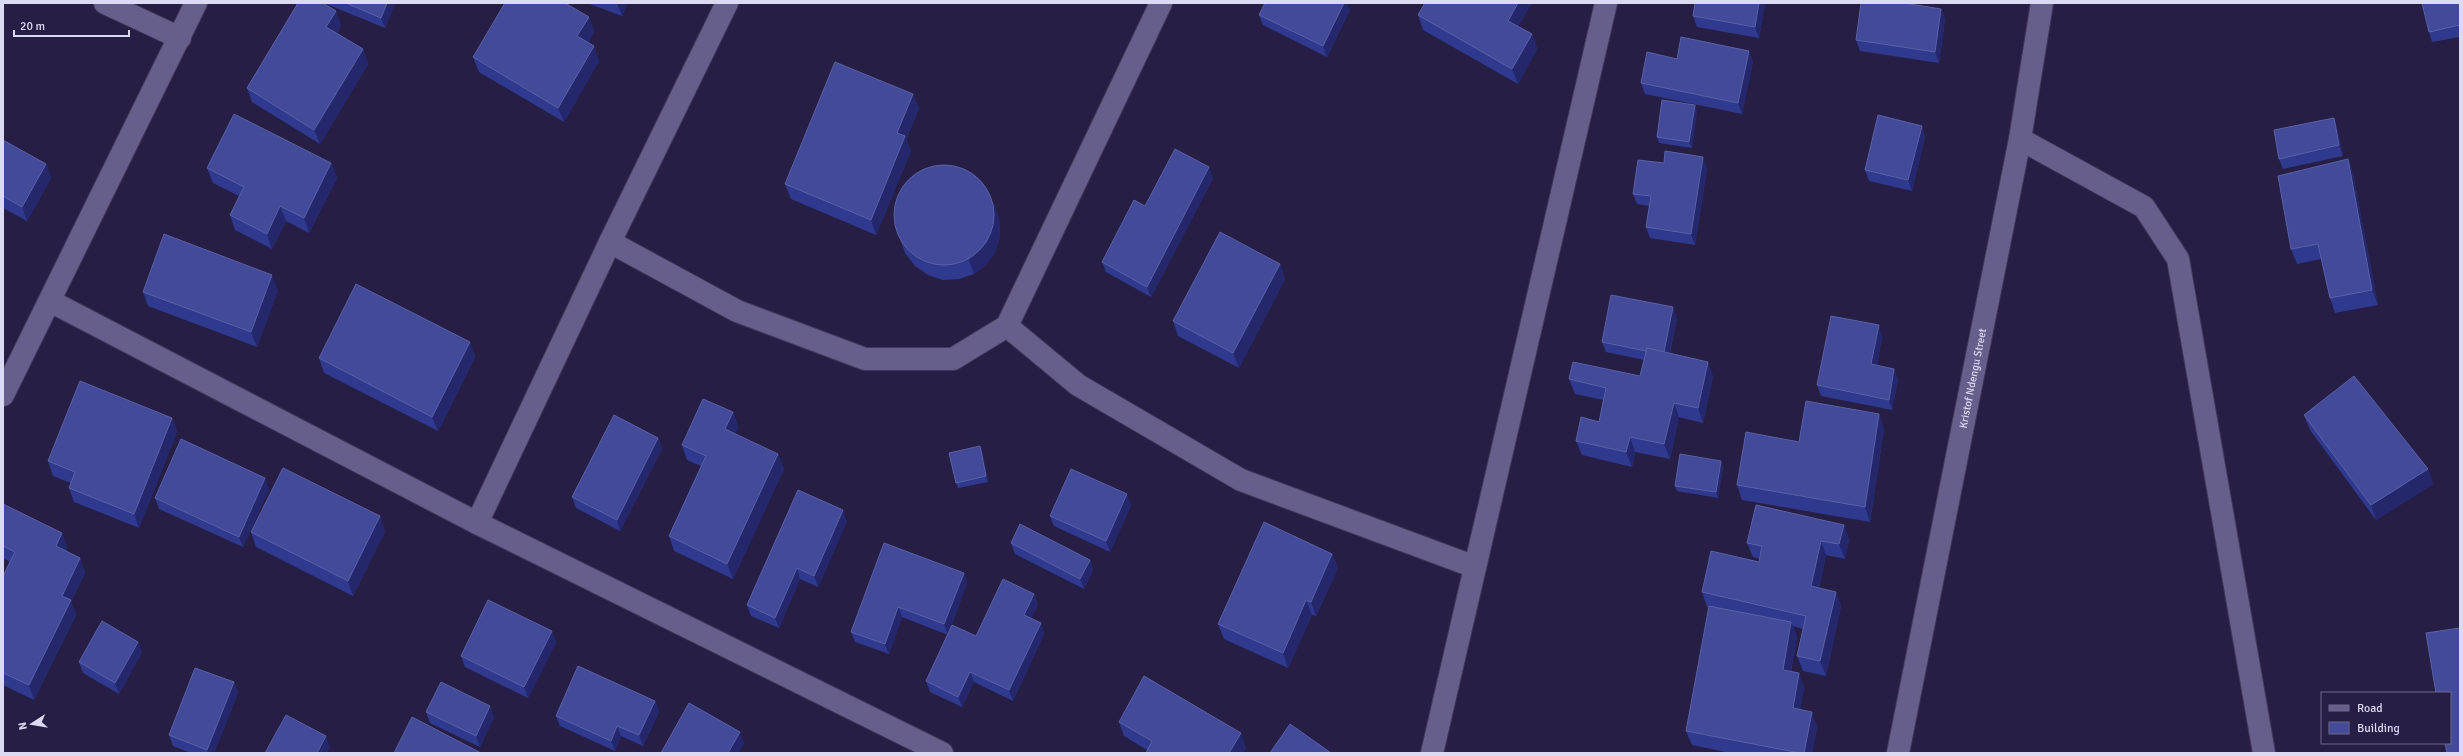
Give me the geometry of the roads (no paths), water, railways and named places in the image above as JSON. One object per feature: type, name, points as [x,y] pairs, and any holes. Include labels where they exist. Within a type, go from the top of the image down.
[{"type":"street","points":[[105,3],[180,38]]},
{"type":"street","points":[[3,394],[196,3]]},
{"type":"street","points":[[477,523],[610,242],[727,3]]},
{"type":"street","points":[[610,242],[737,311],[865,359],[953,359],[1007,326],[1161,3]]},
{"type":"street","points":[[1432,753],[1606,3]]},
{"type":"street","name":"Kristof Ndengu Street","points":[[1898,753],[2020,138],[2042,3]]},
{"type":"street","points":[[2020,138],[2144,208],[2178,259],[2264,753]]},
{"type":"street","points":[[50,301],[477,523],[942,753]]},
{"type":"street","points":[[1007,326],[1078,385],[1241,480],[1475,567]]}]
